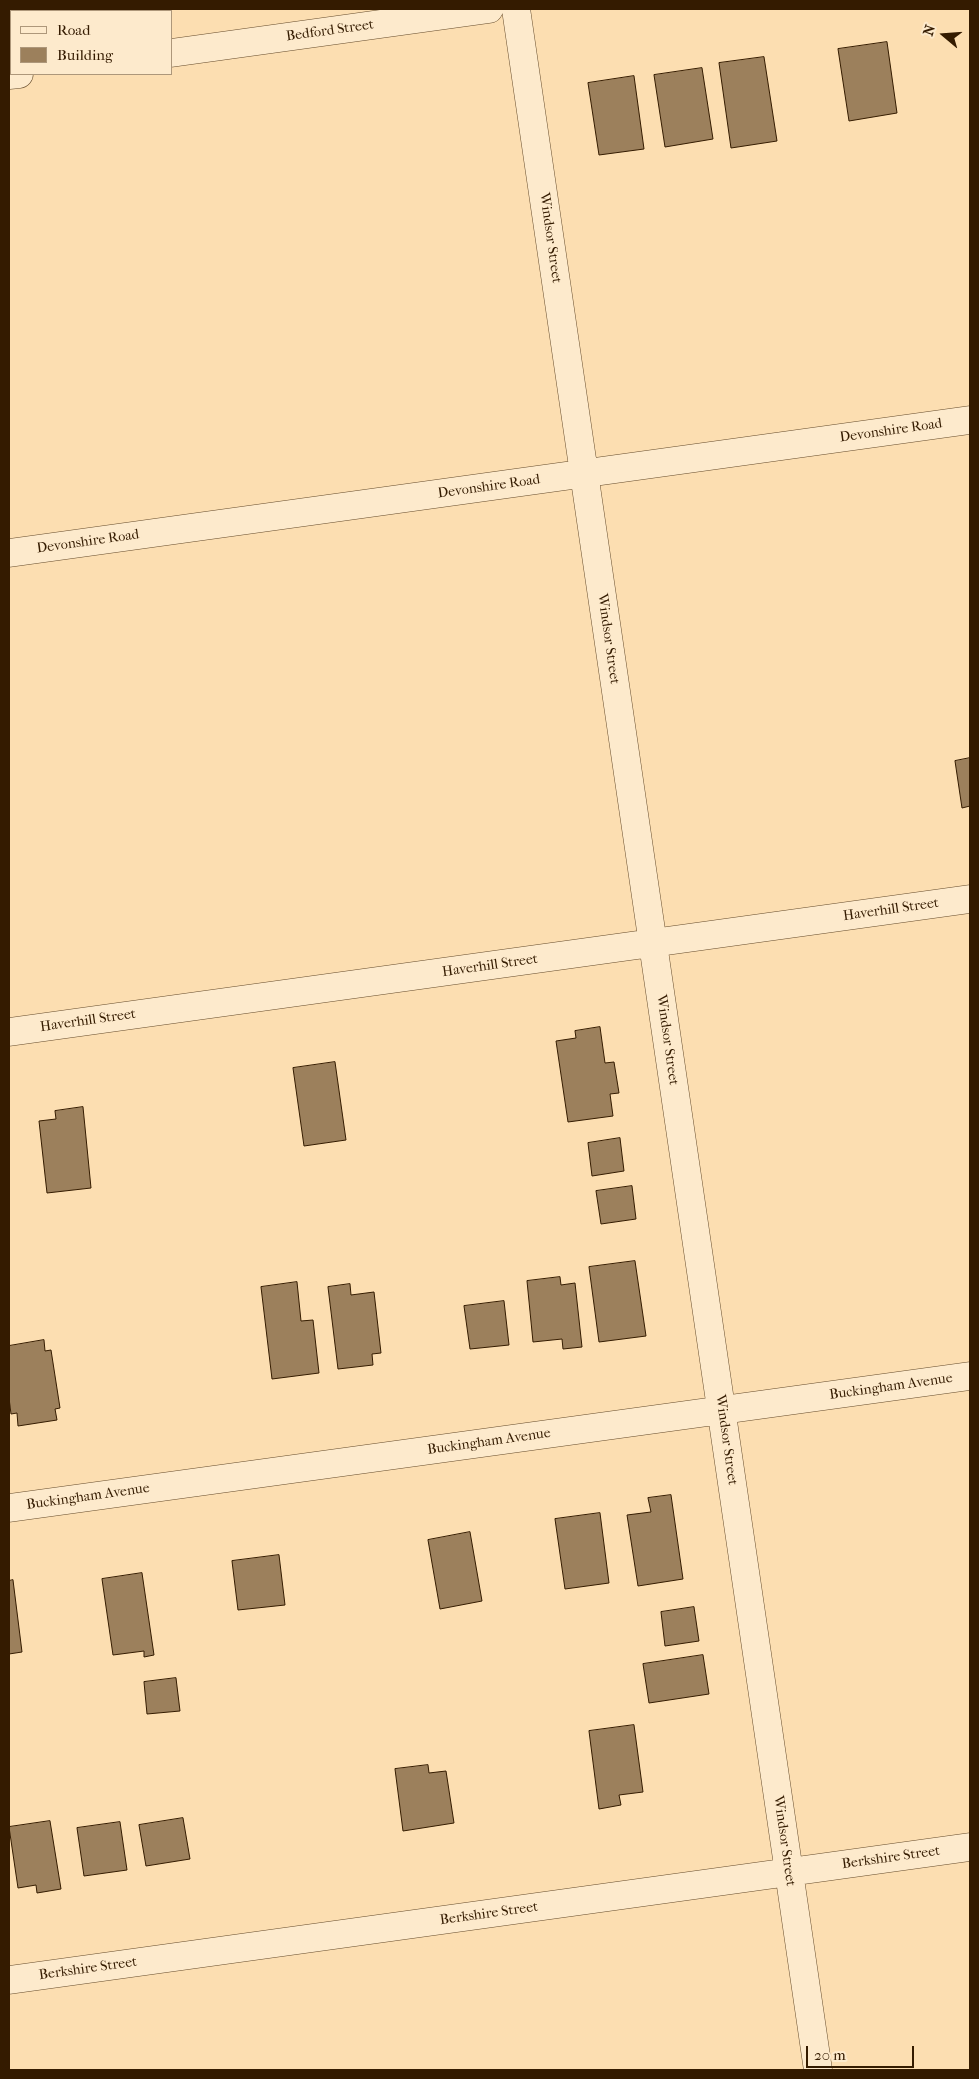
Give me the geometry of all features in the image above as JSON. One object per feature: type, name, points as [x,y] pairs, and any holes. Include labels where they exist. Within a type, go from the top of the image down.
[{"type":"street","name":"Bedford Street","points":[[172,53],[489,9]]},
{"type":"street","name":"Windsor Street","points":[[516,9],[818,2070]]},
{"type":"street","name":"Devonshire Road","points":[[9,553],[970,420]]},
{"type":"street","name":"Haverhill Street","points":[[9,1032],[970,899]]},
{"type":"street","name":"Buckingham Avenue","points":[[9,1508],[970,1376]]},
{"type":"street","name":"Berkshire Street","points":[[9,1980],[970,1847]]},
{"type":"building","points":[[887,42],[897,113],[849,121],[838,49]]},
{"type":"building","points":[[764,57],[777,141],[731,148],[719,63]]},
{"type":"building","points":[[702,68],[713,139],[665,147],[654,75]]},
{"type":"building","points":[[634,76],[644,149],[599,155],[588,83]]},
{"type":"building","points":[[970,758],[970,806],[962,808],[955,761]]},
{"type":"building","points":[[600,1027],[605,1063],[614,1062],[619,1093],[610,1094],[613,1116],[568,1122],[556,1041],[576,1038],[575,1031]]},
{"type":"building","points":[[335,1062],[346,1140],[304,1146],[293,1068]]},
{"type":"building","points":[[83,1107],[91,1188],[47,1193],[39,1121],[56,1119],[55,1111]]},
{"type":"building","points":[[620,1138],[624,1171],[592,1176],[588,1143]]},
{"type":"building","points":[[632,1186],[636,1219],[601,1224],[596,1191]]},
{"type":"building","points":[[635,1261],[646,1336],[599,1342],[589,1267]]},
{"type":"building","points":[[560,1277],[561,1285],[575,1283],[582,1347],[563,1349],[562,1339],[533,1342],[527,1281]]},
{"type":"building","points":[[297,1282],[301,1321],[313,1320],[319,1373],[272,1379],[261,1287]]},
{"type":"building","points":[[350,1284],[351,1295],[374,1292],[381,1353],[372,1354],[373,1365],[338,1369],[328,1287]]},
{"type":"building","points":[[504,1301],[509,1345],[470,1349],[464,1306]]},
{"type":"building","points":[[44,1340],[45,1351],[51,1350],[60,1408],[55,1409],[57,1420],[18,1426],[17,1413],[11,1414],[9,1398],[9,1346]]},
{"type":"building","points":[[671,1495],[683,1579],[638,1586],[627,1515],[651,1512],[648,1498]]},
{"type":"building","points":[[600,1513],[609,1583],[565,1589],[555,1519]]},
{"type":"building","points":[[470,1532],[482,1601],[440,1609],[428,1540]]},
{"type":"building","points":[[279,1555],[285,1605],[238,1610],[232,1561]]},
{"type":"building","points":[[142,1573],[154,1655],[144,1657],[144,1651],[113,1655],[102,1579]]},
{"type":"building","points":[[13,1580],[22,1652],[9,1654],[9,1581]]},
{"type":"building","points":[[694,1607],[699,1641],[665,1646],[661,1612]]},
{"type":"building","points":[[703,1655],[709,1694],[649,1703],[643,1664]]},
{"type":"building","points":[[176,1678],[180,1711],[147,1714],[144,1682]]},
{"type":"building","points":[[634,1725],[643,1792],[619,1795],[621,1805],[599,1809],[589,1731]]},
{"type":"building","points":[[428,1765],[429,1773],[446,1771],[454,1823],[403,1831],[395,1769]]},
{"type":"building","points":[[183,1818],[190,1859],[146,1866],[139,1825]]},
{"type":"building","points":[[50,1821],[61,1889],[37,1893],[36,1885],[18,1888],[9,1827]]},
{"type":"building","points":[[120,1822],[127,1870],[84,1876],[77,1828]]}]
